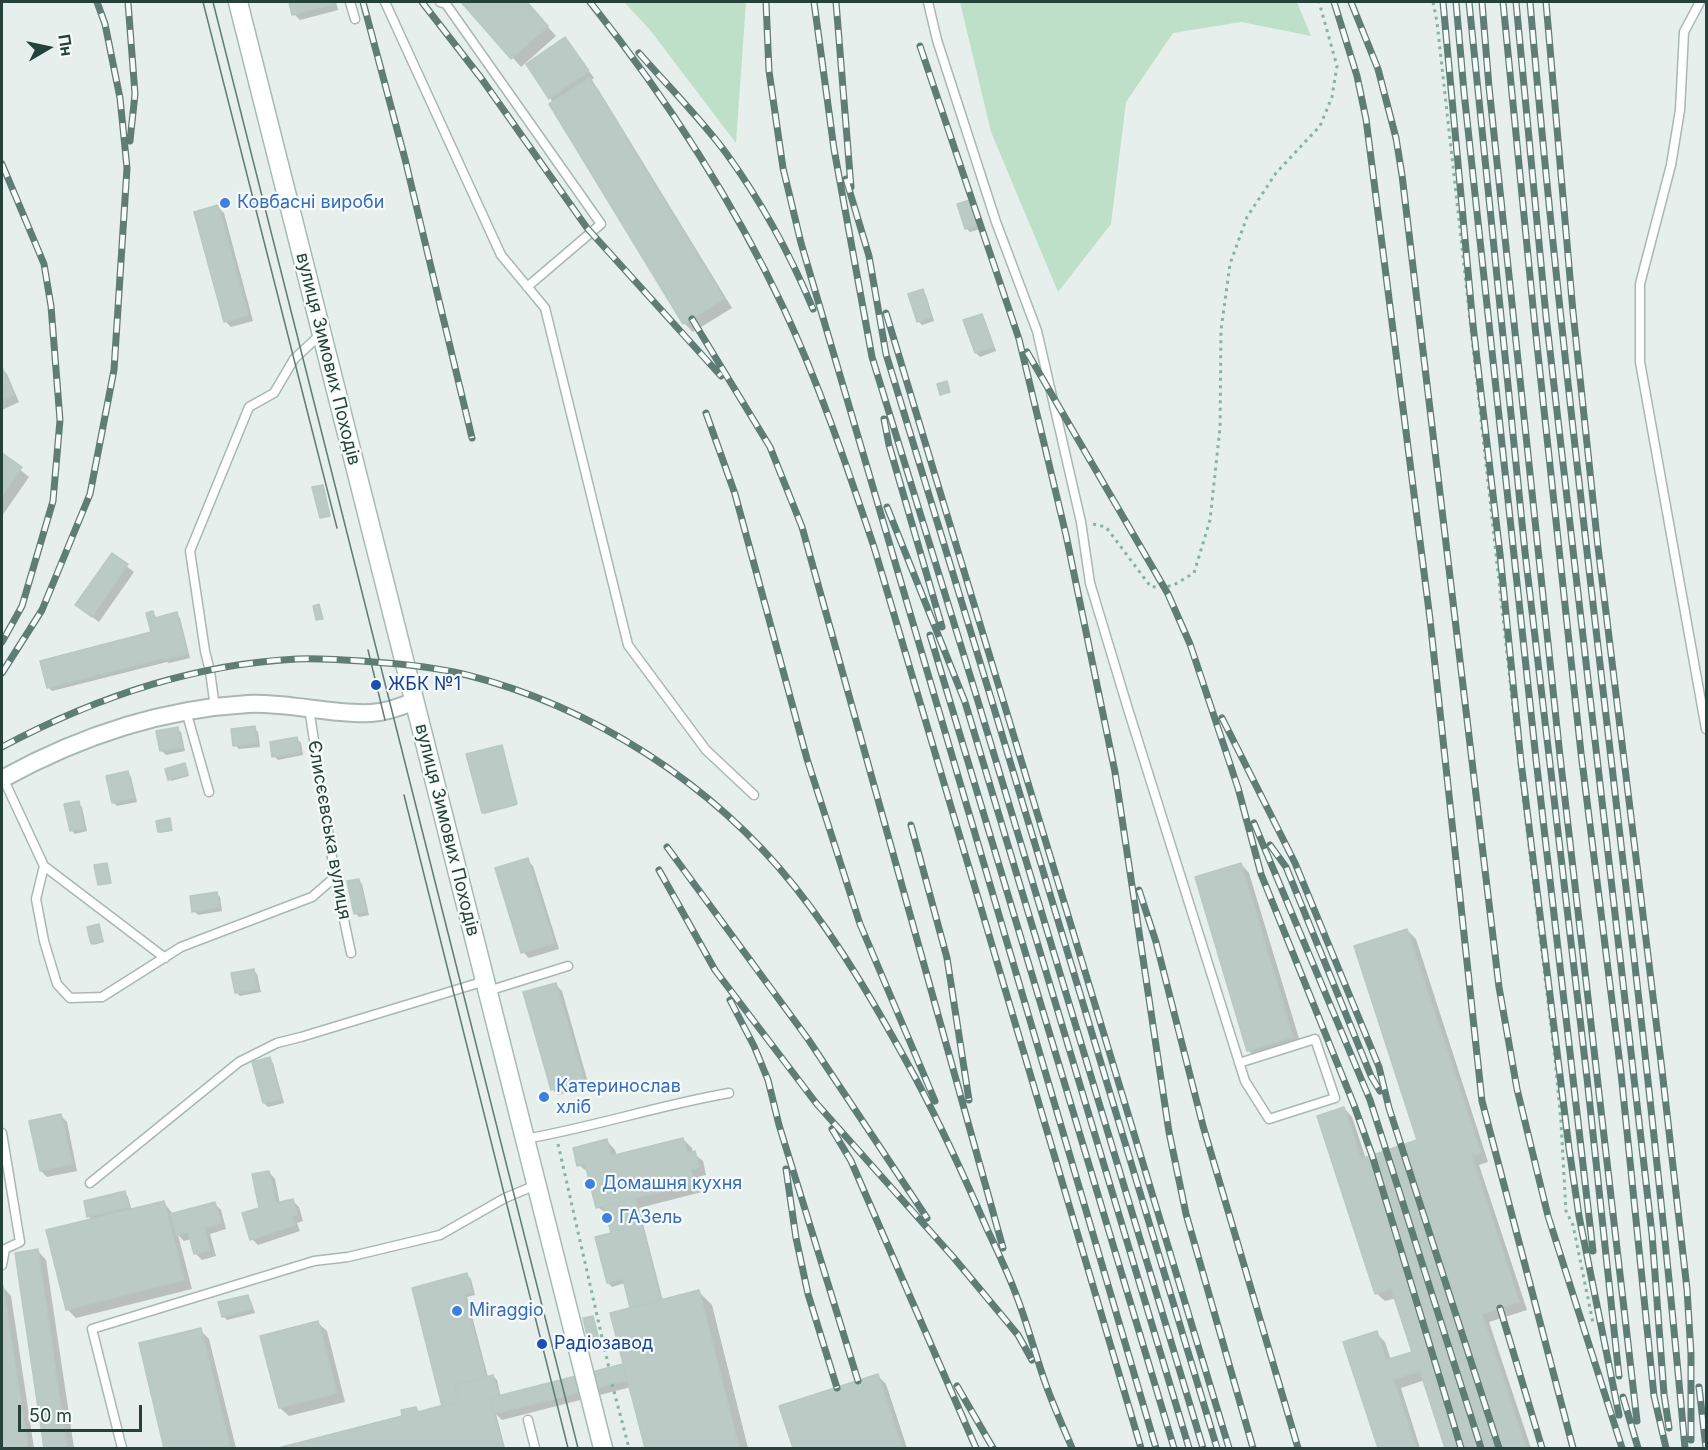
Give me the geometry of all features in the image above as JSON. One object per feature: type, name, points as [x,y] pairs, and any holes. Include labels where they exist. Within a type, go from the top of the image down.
[{"type":"main road","name":"вулиця Зимових Походів","points":[[238,2],[603,1449]]},
{"type":"street","points":[[2,779],[75,743],[128,724],[186,711],[249,704],[372,713],[414,701]]},
{"type":"lane","points":[[350,2],[355,19]]},
{"type":"lane","points":[[385,2],[501,255],[545,308],[628,645],[706,750],[754,795]]},
{"type":"lane","points":[[440,2],[446,4],[602,224],[527,287]]},
{"type":"lane","points":[[928,2],[937,40],[996,222],[1037,331],[1082,522],[1090,583],[1170,845],[1239,1063],[1245,1081],[1269,1119],[1335,1098],[1315,1039],[1239,1063]]},
{"type":"lane","points":[[1700,2],[1684,32],[1680,110],[1671,165],[1655,219],[1640,284],[1640,362],[1707,729]]},
{"type":"lane","points":[[214,708],[190,551],[249,407],[274,393],[294,359],[322,333]]},
{"type":"lane","name":"Єлисєєвська вулиця","points":[[309,707],[335,877],[351,953]]},
{"type":"lane","points":[[186,711],[209,792]]},
{"type":"lane","points":[[2,779],[44,866],[165,958]]},
{"type":"lane","points":[[44,866],[36,899],[44,941],[57,984],[70,998],[102,997],[181,947],[312,897],[335,877]]},
{"type":"lane","points":[[90,1183],[239,1062],[277,1042],[301,1038],[568,966]]},
{"type":"lane","points":[[525,1140],[729,1093]]},
{"type":"lane","points":[[2,1133],[20,1242],[5,1249],[2,1265]]},
{"type":"lane","points":[[122,1449],[93,1329],[314,1261],[348,1257],[440,1235],[506,1198],[536,1185]]},
{"type":"lane","points":[[528,1420],[535,1449]]},
{"type":"path","points":[[1082,522],[1106,526],[1151,587],[1172,586],[1194,573],[1210,520],[1220,428],[1221,330],[1230,264],[1247,217],[1276,173],[1320,126],[1332,98],[1337,66],[1319,2]]},
{"type":"path","points":[[1433,2],[1555,1059],[1566,1211],[1573,1225],[1593,1323]]},
{"type":"path","points":[[556,1134],[609,1368]]},
{"type":"path","points":[[612,1384],[628,1449]]},
{"type":"green space","points":[[624,2],[746,2],[736,143],[650,30]]},
{"type":"green space","points":[[960,2],[1297,2],[1311,36],[1241,22],[1173,33],[1126,102],[1111,224],[1058,292],[991,132]]},
{"type":"building","points":[[289,2],[332,2],[333,4],[292,15]]},
{"type":"building","points":[[461,2],[527,2],[548,26],[511,59]]},
{"type":"building","points":[[565,37],[589,71],[549,99],[526,64]]},
{"type":"building","points":[[590,78],[724,299],[683,324],[549,104]]},
{"type":"building","points":[[970,200],[977,225],[965,229],[957,204]]},
{"type":"building","points":[[218,205],[248,315],[224,322],[194,212]]},
{"type":"building","points":[[923,289],[931,317],[917,322],[908,294]]},
{"type":"building","points":[[982,314],[993,347],[975,353],[963,320]]},
{"type":"building","points":[[2,367],[14,395],[2,401]]},
{"type":"building","points":[[947,381],[950,392],[940,395],[937,384]]},
{"type":"building","points":[[2,453],[22,467],[2,496]]},
{"type":"building","points":[[323,485],[330,516],[320,518],[312,487]]},
{"type":"building","points":[[112,553],[128,564],[92,617],[75,605]]},
{"type":"building","points":[[319,604],[323,619],[316,620],[313,606]]},
{"type":"building","points":[[153,611],[155,618],[177,612],[187,654],[47,688],[40,661],[151,632],[146,613]]},
{"type":"building","points":[[255,726],[257,743],[233,746],[231,729]]},
{"type":"building","points":[[178,727],[182,747],[160,751],[156,731]]},
{"type":"building","points":[[297,737],[300,752],[272,757],[270,742]]},
{"type":"building","points":[[502,745],[517,804],[482,813],[466,754]]},
{"type":"building","points":[[185,763],[188,774],[168,780],[165,769]]},
{"type":"building","points":[[128,771],[134,798],[112,803],[106,776]]},
{"type":"building","points":[[79,801],[84,828],[70,831],[64,804]]},
{"type":"building","points":[[170,818],[172,830],[158,832],[156,821]]},
{"type":"building","points":[[528,858],[554,943],[521,953],[495,868]]},
{"type":"building","points":[[107,863],[111,883],[98,885],[94,865]]},
{"type":"building","points":[[1241,863],[1293,1037],[1247,1051],[1195,877]]},
{"type":"building","points":[[359,879],[366,911],[354,914],[347,881]]},
{"type":"building","points":[[217,892],[219,907],[192,912],[190,896]]},
{"type":"building","points":[[99,924],[103,941],[91,944],[87,927]]},
{"type":"building","points":[[1407,929],[1481,1153],[1472,1156],[1519,1302],[1482,1314],[1526,1448],[1445,1448],[1420,1371],[1393,1379],[1416,1448],[1378,1448],[1343,1342],[1377,1331],[1386,1360],[1412,1352],[1391,1288],[1375,1294],[1317,1116],[1344,1107],[1361,1159],[1417,1140],[1354,946]]},
{"type":"building","points":[[254,969],[257,989],[235,993],[231,973]]},
{"type":"building","points":[[556,983],[584,1080],[551,1090],[523,992]]},
{"type":"building","points":[[270,1057],[281,1099],[263,1103],[252,1062]]},
{"type":"building","points":[[61,1114],[72,1164],[40,1171],[29,1121]]},
{"type":"building","points":[[683,1138],[687,1153],[695,1151],[699,1167],[691,1169],[694,1183],[596,1208],[585,1164],[577,1166],[573,1148],[607,1139],[611,1156]]},
{"type":"building","points":[[269,1171],[276,1203],[293,1199],[297,1215],[292,1216],[295,1225],[250,1240],[242,1213],[259,1208],[252,1174]]},
{"type":"building","points":[[125,1191],[129,1207],[87,1217],[84,1201]]},
{"type":"building","points":[[635,1198],[661,1300],[630,1308],[623,1279],[607,1283],[595,1237],[611,1233],[604,1206]]},
{"type":"building","points":[[164,1201],[184,1280],[66,1310],[46,1230]]},
{"type":"building","points":[[215,1202],[221,1223],[204,1228],[210,1250],[194,1254],[188,1232],[176,1235],[170,1214]]},
{"type":"building","points":[[38,1249],[67,1448],[44,1448],[15,1253]]},
{"type":"building","points":[[467,1273],[472,1292],[464,1294],[486,1377],[455,1385],[459,1401],[442,1406],[412,1288]]},
{"type":"building","points":[[3,1286],[28,1448],[2,1448]]},
{"type":"building","points":[[699,1290],[739,1448],[645,1448],[610,1313]]},
{"type":"building","points":[[248,1295],[252,1309],[222,1317],[218,1302]]},
{"type":"building","points":[[593,1316],[601,1347],[590,1349],[583,1318]]},
{"type":"building","points":[[318,1321],[337,1393],[279,1408],[260,1336]]},
{"type":"building","points":[[201,1328],[230,1447],[164,1448],[139,1343]]},
{"type":"building","points":[[623,1364],[627,1380],[494,1414],[490,1398]]},
{"type":"building","points":[[878,1374],[902,1448],[793,1448],[779,1406]]},
{"type":"building","points":[[493,1375],[499,1396],[490,1398],[503,1448],[278,1448],[402,1416],[401,1410],[416,1407],[418,1412],[459,1401],[455,1385]]},
{"type":"tram line","points":[[203,2],[337,528]]},
{"type":"tram line","points":[[213,2],[578,1448]]},
{"type":"tram line","points":[[368,650],[385,720]]},
{"type":"tram line","points":[[404,795],[568,1448]]},
{"type":"railway","points":[[2,673],[42,610],[90,494],[114,370],[127,168],[120,98],[105,24],[97,2]]},
{"type":"railway","points":[[128,2],[135,94],[130,141]]},
{"type":"railway","points":[[363,2],[405,159],[472,438]]},
{"type":"railway","points":[[422,2],[481,78],[587,228],[721,376]]},
{"type":"railway","points":[[590,2],[671,111],[720,188],[784,309],[821,397],[874,547],[1141,1448]]},
{"type":"railway","points":[[766,2],[769,71],[783,168],[801,243],[1156,1448]]},
{"type":"railway","points":[[814,2],[834,149],[872,357],[1203,1448]]},
{"type":"railway","points":[[836,2],[851,187]]},
{"type":"railway","points":[[1334,2],[1357,76],[1366,119],[1430,619],[1482,1101],[1573,1448]]},
{"type":"railway","points":[[1351,2],[1378,69],[1396,138],[1402,175],[1499,987],[1517,1089],[1548,1216],[1622,1448]]},
{"type":"railway","points":[[1443,2],[1473,325],[1500,554],[1521,762],[1569,1148],[1579,1216],[1619,1415]]},
{"type":"railway","points":[[1456,2],[1536,759],[1593,1251]]},
{"type":"railway","points":[[1469,2],[1525,552],[1587,1078],[1619,1376]]},
{"type":"railway","points":[[1482,2],[1560,756],[1637,1421]]},
{"type":"railway","points":[[1503,2],[1581,753],[1621,1073],[1654,1396],[1666,1448]]},
{"type":"railway","points":[[1516,2],[1546,316],[1652,1234],[1664,1394],[1669,1428]]},
{"type":"railway","points":[[1530,2],[1566,364],[1649,1086],[1685,1448]]},
{"type":"railway","points":[[1546,2],[1573,312],[1598,547],[1687,1289],[1691,1354],[1691,1440]]},
{"type":"railway","points":[[920,46],[1019,339],[1066,535],[1115,772],[1169,1132],[1186,1214],[1253,1448]]},
{"type":"railway","points":[[639,53],[706,127],[739,171],[774,228],[813,309]]},
{"type":"railway","points":[[2,164],[44,264],[51,306],[60,420],[53,501],[22,606],[2,642]]},
{"type":"railway","points":[[846,179],[869,256],[886,354],[1217,1448]]},
{"type":"railway","points":[[886,313],[1229,1448]]},
{"type":"railway","points":[[692,319],[770,447],[802,527],[1003,1248]]},
{"type":"railway","points":[[1027,352],[1168,594],[1190,644],[1238,788],[1261,874],[1372,1155],[1461,1448]]},
{"type":"railway","points":[[706,413],[735,494],[807,759],[860,924],[935,1101]]},
{"type":"railway","points":[[884,419],[889,445],[942,627]]},
{"type":"railway","points":[[887,507],[965,702],[1189,1448]]},
{"type":"railway","points":[[930,635],[1174,1448]]},
{"type":"railway","points":[[2,747],[108,699],[182,676],[258,662],[316,659],[407,665],[463,674],[511,688],[558,706],[603,728],[646,754],[687,782],[726,814],[762,849],[812,909],[860,980],[916,1079],[962,1172],[1012,1284],[1046,1385],[1072,1448]]},
{"type":"railway","points":[[1222,718],[1295,863],[1379,1067],[1389,1108],[1499,1448]]},
{"type":"railway","points":[[1254,823],[1370,1100],[1481,1448]]},
{"type":"railway","points":[[911,825],[947,958],[969,1100]]},
{"type":"railway","points":[[1270,845],[1286,867],[1371,1076],[1380,1091]]},
{"type":"railway","points":[[667,847],[808,1039],[927,1218]]},
{"type":"railway","points":[[659,870],[715,970],[816,1103],[954,1258],[1018,1335],[1032,1360]]},
{"type":"railway","points":[[1139,890],[1156,942],[1203,1126],[1298,1448]]},
{"type":"railway","points":[[730,1000],[754,1046],[768,1080],[779,1125],[858,1381]]},
{"type":"railway","points":[[832,1129],[851,1161],[976,1448]]},
{"type":"railway","points":[[786,1169],[796,1238],[808,1294],[837,1388]]},
{"type":"railway","points":[[1500,1308],[1542,1448]]},
{"type":"railway","points":[[957,1386],[993,1448]]},
{"type":"railway","points":[[1699,1387],[1706,1448]]},
{"type":"railway","points":[[1623,1397],[1638,1448]]},
{"type":"place","name":"Ковбасні вироби","points":[[225,203]]},
{"type":"place","name":"ЖБК №1","points":[[376,685]]},
{"type":"place","name":"Катеринослав хліб","points":[[544,1097]]},
{"type":"place","name":"Домашня кухня","points":[[590,1184]]},
{"type":"place","name":"ГАЗель","points":[[607,1218]]},
{"type":"place","name":"Miraggio","points":[[457,1311]]},
{"type":"place","name":"Радіозавод","points":[[542,1344]]}]
